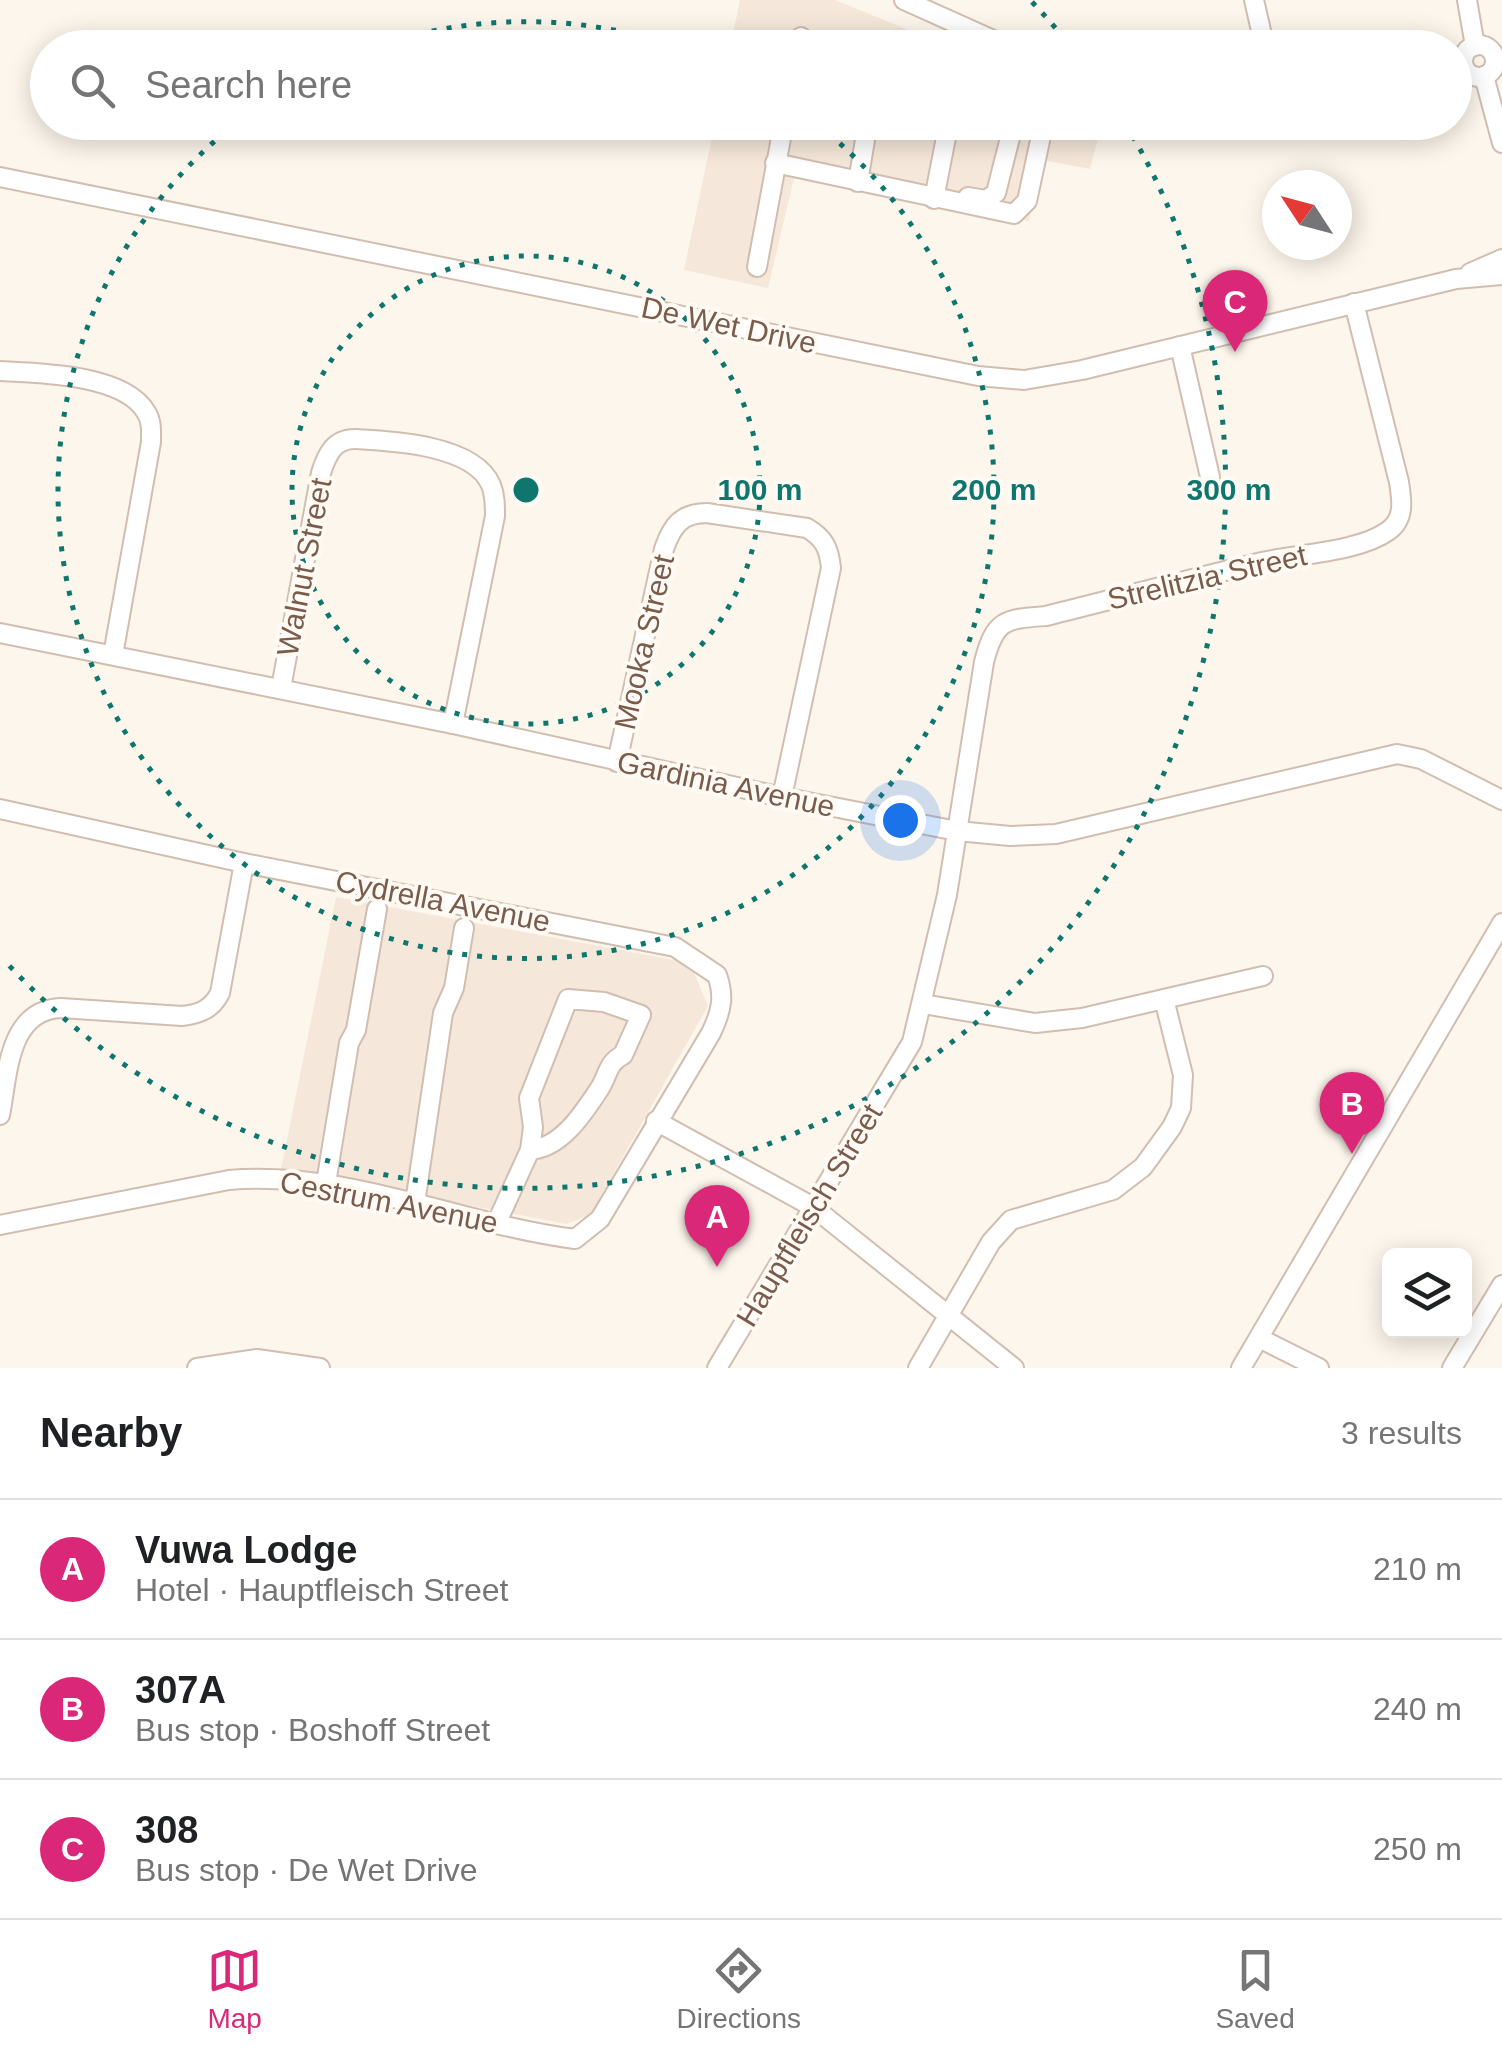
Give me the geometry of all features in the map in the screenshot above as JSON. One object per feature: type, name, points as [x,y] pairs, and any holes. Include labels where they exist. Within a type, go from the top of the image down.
[{"type":"street","points":[[904,0],[971,30]]},
{"type":"street","points":[[1254,0],[1261,30]]},
{"type":"street","points":[[1466,0],[1494,66],[1484,76]]},
{"type":"street","points":[[1472,74],[1484,76]]},
{"type":"street","points":[[1484,76],[1502,143]]},
{"type":"street","points":[[757,266],[780,140]]},
{"type":"street","points":[[859,178],[865,140]]},
{"type":"street","points":[[935,194],[946,140]]},
{"type":"street","points":[[935,194],[992,198],[1000,184],[1010,140]]},
{"type":"street","points":[[776,158],[1004,214],[1019,213],[1032,185],[1041,140]]},
{"type":"street","name":"De Wet Drive","points":[[0,177],[978,376],[1042,379],[1456,279],[1502,275]]},
{"type":"street","name":"De Wet Drive","points":[[1456,279],[1502,259]]},
{"type":"street","name":"Strelitzia Street","points":[[957,830],[984,662],[992,635],[1001,623],[1012,618],[1046,616],[1264,561],[1355,544],[1376,538],[1394,525],[1402,502],[1399,482],[1354,303]]},
{"type":"street","points":[[1180,346],[1210,477]]},
{"type":"street","points":[[0,371],[88,380],[108,386],[133,398],[149,416],[151,442],[113,655]]},
{"type":"street","name":"Walnut Street","points":[[281,688],[322,473],[333,447],[343,439],[356,439],[442,450],[484,473],[495,499],[495,516],[453,724]]},
{"type":"street","name":"Mooka Street","points":[[617,762],[671,528],[692,513],[807,528],[821,536],[829,550],[831,568],[782,797]]},
{"type":"street","name":"Gardinia Avenue","points":[[0,633],[957,830],[1047,836],[1396,754],[1421,759],[1502,800]]},
{"type":"street","name":"Cydrella Avenue","points":[[0,810],[244,863],[675,947],[717,974],[722,1000],[720,1014],[656,1121]]},
{"type":"street","name":"Hauptfleisch Street","points":[[718,1368],[912,1042],[957,830]]},
{"type":"street","points":[[0,1115],[17,1036],[35,1014],[46,1008],[182,1016],[196,1014],[215,1002],[220,993],[244,863]]},
{"type":"street","points":[[326,1183],[349,1043],[356,1030],[378,909]]},
{"type":"street","points":[[1241,1368],[1502,923]]},
{"type":"street","points":[[415,1203],[443,1014],[454,988],[464,928]]},
{"type":"street","points":[[923,1004],[1036,1023],[1082,1018],[1264,976]]},
{"type":"street","points":[[497,1222],[530,1150],[534,1127],[529,1098],[568,998],[604,1002],[641,1016],[623,1055],[614,1059],[600,1089],[579,1119],[549,1148],[530,1150]]},
{"type":"street","points":[[918,1368],[991,1242],[1012,1220],[1112,1190],[1143,1167],[1172,1127],[1181,1108],[1183,1075],[1164,998]]},
{"type":"street","points":[[656,1121],[813,1206],[1014,1368]]},
{"type":"street","name":"Cestrum Avenue","points":[[0,1226],[262,1177],[326,1183],[575,1240],[588,1232],[613,1198],[656,1121]]},
{"type":"street","points":[[1452,1368],[1502,1285]]},
{"type":"street","points":[[1259,1338],[1319,1368]]},
{"type":"street","points":[[198,1368],[257,1359],[320,1368]]},
{"type":"shaded area","points":[[740,0],[835,0],[908,30],[734,30]]},
{"type":"shaded area","points":[[711,140],[1098,140],[1090,169],[1043,160],[1029,221],[794,178],[768,288],[684,270]]},
{"type":"shaded area","points":[[336,897],[690,963],[708,1006],[590,1215],[566,1224],[281,1169]]},
{"type":"place","name":"308","points":[[1235,352]]},
{"type":"place","name":"307A","points":[[1352,1154]]},
{"type":"place","name":"Vuwa Lodge","points":[[717,1267]]}]
